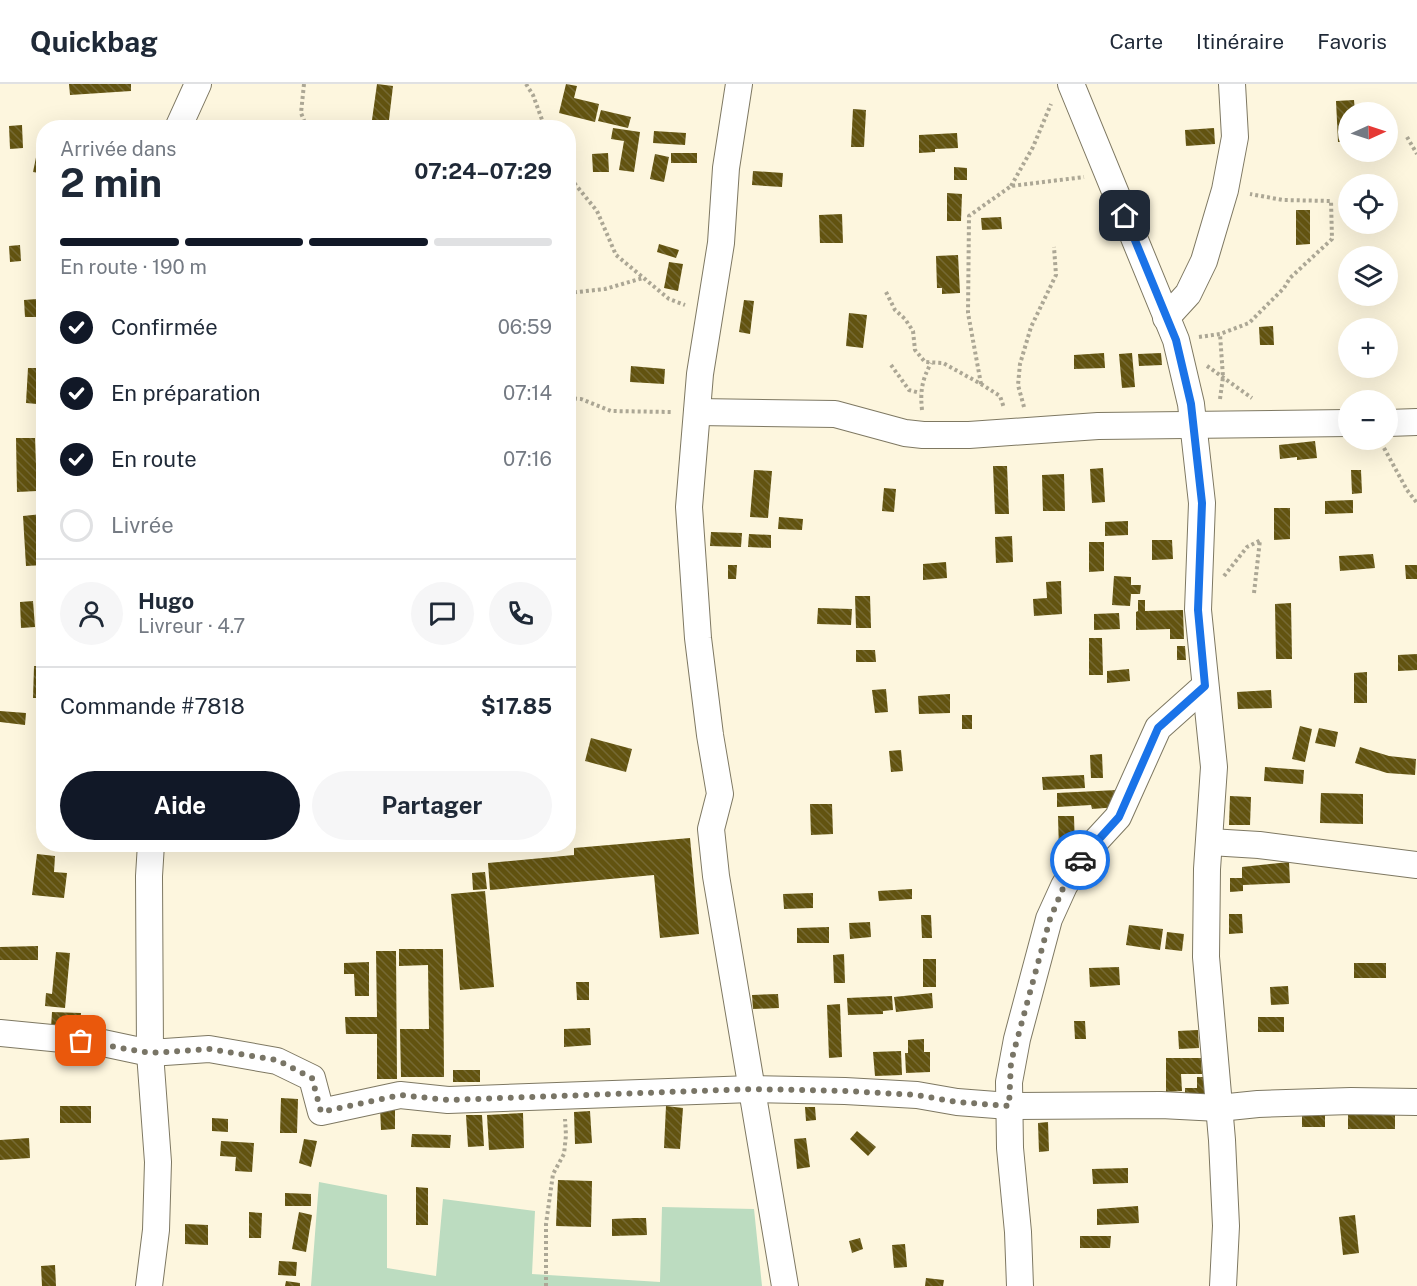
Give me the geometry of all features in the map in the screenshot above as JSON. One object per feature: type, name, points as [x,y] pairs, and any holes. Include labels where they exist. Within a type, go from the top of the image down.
[{"type":"street","points":[[182,120],[198,84]]},
{"type":"street","points":[[739,84],[726,168],[721,243],[700,374],[689,507],[698,638],[720,794],[711,830],[716,876],[785,1286]]},
{"type":"street","points":[[1174,337],[1188,294],[1204,261],[1226,190],[1235,137],[1232,84]]},
{"type":"street","points":[[1063,90],[1108,174],[1174,337],[1191,404],[1202,503],[1198,610],[1214,767],[1206,957],[1226,1226],[1223,1286]]},
{"type":"street","points":[[697,412],[835,414],[905,434],[923,435],[969,435],[1045,429],[1193,424],[1338,423]]},
{"type":"street","points":[[1398,423],[1417,422]]},
{"type":"street","points":[[1020,1286],[1018,1232],[1010,1148],[1009,1082],[1017,1039],[1050,919],[1064,886],[1082,856],[1119,817],[1158,728],[1205,686]]},
{"type":"street","points":[[1210,842],[1259,844],[1417,865]]},
{"type":"street","points":[[149,1286],[156,1230],[158,1162],[150,1053],[150,852]]},
{"type":"street","points":[[0,1033],[103,1044],[150,1053],[209,1049],[277,1060],[312,1078],[321,1112],[400,1095],[448,1100],[752,1089],[917,1095],[957,1102],[1009,1106],[1161,1105],[1219,1108],[1258,1104],[1417,1101]]},
{"type":"path","points":[[304,84],[301,113],[304,120]]},
{"type":"path","points":[[526,84],[533,94],[542,120]]},
{"type":"path","points":[[981,384],[968,313],[969,216],[1011,186],[1063,90]]},
{"type":"path","points":[[1407,137],[1417,154]]},
{"type":"path","points":[[1011,186],[1108,174]]},
{"type":"path","points":[[576,185],[597,211],[616,255],[669,299],[710,314]]},
{"type":"path","points":[[1174,337],[1220,334],[1249,323],[1284,288],[1290,278],[1332,239],[1331,201],[1283,200],[1226,190]]},
{"type":"path","points":[[1045,429],[1023,407],[1018,385],[1020,364],[1031,327],[1056,275],[1054,247]]},
{"type":"path","points":[[576,292],[604,290],[643,278]]},
{"type":"path","points":[[886,292],[895,310],[913,331],[915,350],[925,362],[943,363],[1000,396],[1009,432]]},
{"type":"path","points":[[1220,334],[1223,377],[1218,408],[1220,424]]},
{"type":"path","points":[[1174,337],[1280,424]]},
{"type":"path","points":[[923,435],[920,393],[922,380],[931,363]]},
{"type":"path","points":[[891,366],[909,390],[920,393]]},
{"type":"path","points":[[576,399],[611,411],[697,412]]},
{"type":"path","points":[[1385,450],[1417,503]]},
{"type":"path","points":[[1198,586],[1225,575],[1247,547],[1261,540],[1254,593]]},
{"type":"path","points":[[546,1286],[546,1224],[554,1174],[564,1154],[566,1135],[562,1097]]},
{"type":"green space","points":[[319,1182],[387,1195],[387,1268],[436,1276],[443,1199],[535,1211],[532,1274],[660,1282],[662,1207],[754,1209],[762,1286],[311,1286]]},
{"type":"building","points":[[69,84],[131,84],[131,91],[70,95]]},
{"type":"building","points":[[377,84],[393,86],[389,120],[372,120]]},
{"type":"building","points":[[566,84],[577,86],[574,98],[599,104],[595,122],[559,113]]},
{"type":"building","points":[[1354,100],[1354,102],[1338,102],[1338,142],[1336,101]]},
{"type":"building","points":[[853,109],[866,110],[864,147],[851,147]]},
{"type":"building","points":[[601,110],[631,117],[628,128],[598,121]]},
{"type":"building","points":[[22,125],[23,148],[10,149],[9,126]]},
{"type":"building","points":[[613,128],[640,132],[634,172],[619,170],[624,141],[611,139]]},
{"type":"building","points":[[1214,128],[1215,144],[1186,146],[1185,130]]},
{"type":"building","points":[[654,131],[686,133],[685,145],[653,143]]},
{"type":"building","points":[[957,133],[958,148],[935,149],[935,152],[919,153],[919,135]]},
{"type":"building","points":[[608,153],[609,172],[593,172],[592,154]]},
{"type":"building","points":[[671,153],[697,153],[697,163],[671,163]]},
{"type":"building","points":[[655,154],[669,157],[664,182],[650,179]]},
{"type":"building","points":[[36,158],[36,173],[33,172]]},
{"type":"building","points":[[954,167],[967,168],[967,180],[954,180]]},
{"type":"building","points":[[753,171],[783,173],[782,187],[752,185]]},
{"type":"building","points":[[947,193],[962,194],[961,221],[947,221]]},
{"type":"building","points":[[1296,210],[1310,210],[1310,244],[1296,245]]},
{"type":"building","points":[[842,214],[843,243],[820,243],[819,215]]},
{"type":"building","points":[[1001,217],[1002,229],[982,230],[981,218]]},
{"type":"building","points":[[659,244],[679,250],[676,258],[657,252]]},
{"type":"building","points":[[20,245],[21,261],[10,262],[9,246]]},
{"type":"building","points":[[958,255],[960,293],[942,294],[942,288],[937,288],[936,256]]},
{"type":"building","points":[[669,262],[683,264],[678,291],[664,288]]},
{"type":"building","points":[[36,299],[36,317],[25,317],[24,300]]},
{"type":"building","points":[[744,300],[754,301],[750,334],[739,332]]},
{"type":"building","points":[[849,313],[867,315],[863,348],[846,346]]},
{"type":"building","points":[[1273,326],[1274,345],[1260,345],[1259,327]]},
{"type":"building","points":[[1104,353],[1105,368],[1074,369],[1074,355]]},
{"type":"building","points":[[1132,353],[1135,387],[1122,388],[1119,354]]},
{"type":"building","points":[[1161,353],[1162,365],[1139,366],[1138,354]]},
{"type":"building","points":[[631,366],[665,369],[664,384],[630,382]]},
{"type":"building","points":[[28,368],[36,368],[36,404],[26,403]]},
{"type":"building","points":[[16,438],[35,438],[36,491],[17,492]]},
{"type":"building","points":[[1315,441],[1317,458],[1280,459],[1279,445]]},
{"type":"building","points":[[993,466],[1007,466],[1009,514],[995,514]]},
{"type":"building","points":[[1103,468],[1105,502],[1092,503],[1090,469]]},
{"type":"building","points":[[754,470],[772,471],[768,518],[750,517]]},
{"type":"building","points":[[1351,470],[1361,470],[1362,493],[1352,494]]},
{"type":"building","points":[[1064,474],[1065,511],[1043,511],[1042,475]]},
{"type":"building","points":[[884,488],[896,489],[894,512],[882,511]]},
{"type":"building","points":[[1353,500],[1353,513],[1325,514],[1325,501]]},
{"type":"building","points":[[1274,508],[1290,508],[1290,539],[1274,540]]},
{"type":"building","points":[[36,515],[36,565],[26,566],[23,516]]},
{"type":"building","points":[[779,517],[803,519],[802,530],[778,529]]},
{"type":"building","points":[[1128,521],[1128,535],[1105,536],[1105,522]]},
{"type":"building","points":[[711,532],[742,533],[741,547],[710,546]]},
{"type":"building","points":[[749,534],[771,535],[771,548],[748,547]]},
{"type":"building","points":[[1012,536],[1013,562],[996,563],[995,537]]},
{"type":"building","points":[[1152,540],[1172,540],[1173,559],[1152,560]]},
{"type":"building","points":[[1089,542],[1104,542],[1104,571],[1089,572]]},
{"type":"building","points":[[1373,554],[1375,568],[1340,571],[1339,556]]},
{"type":"building","points":[[946,562],[947,578],[923,580],[923,564]]},
{"type":"building","points":[[728,565],[737,565],[736,579],[728,579]]},
{"type":"building","points":[[1405,565],[1417,565],[1417,579],[1406,579]]},
{"type":"building","points":[[1114,576],[1131,577],[1131,585],[1141,585],[1140,594],[1131,594],[1130,606],[1112,605]]},
{"type":"building","points":[[1061,581],[1062,614],[1034,616],[1033,599],[1047,598],[1046,582]]},
{"type":"building","points":[[855,596],[870,596],[871,628],[856,628]]},
{"type":"building","points":[[1138,600],[1145,600],[1145,611],[1183,610],[1184,639],[1170,639],[1170,629],[1136,630]]},
{"type":"building","points":[[33,601],[35,627],[21,628],[20,602]]},
{"type":"building","points":[[1291,603],[1292,659],[1276,659],[1275,604]]},
{"type":"building","points":[[818,608],[852,609],[851,625],[817,624]]},
{"type":"building","points":[[1119,613],[1120,629],[1094,630],[1094,614]]},
{"type":"building","points":[[1089,638],[1102,638],[1103,675],[1089,675]]},
{"type":"building","points":[[1177,646],[1185,646],[1186,660],[1177,660]]},
{"type":"building","points":[[856,650],[875,650],[876,662],[856,662]]},
{"type":"building","points":[[1417,654],[1417,670],[1398,671],[1398,655]]},
{"type":"building","points":[[34,666],[36,666],[36,698],[33,698]]},
{"type":"building","points":[[1129,669],[1130,681],[1107,683],[1107,671]]},
{"type":"building","points":[[1367,672],[1367,703],[1354,703],[1354,673]]},
{"type":"building","points":[[886,689],[888,712],[875,713],[872,690]]},
{"type":"building","points":[[1271,690],[1272,708],[1238,709],[1237,692]]},
{"type":"building","points":[[950,694],[950,713],[919,714],[918,696]]},
{"type":"building","points":[[0,711],[26,713],[25,725],[0,722]]},
{"type":"building","points":[[962,715],[972,715],[972,729],[962,729]]},
{"type":"building","points":[[1300,726],[1312,729],[1305,762],[1292,759]]},
{"type":"building","points":[[1319,728],[1338,732],[1335,747],[1315,743]]},
{"type":"building","points":[[591,738],[632,749],[626,772],[585,761]]},
{"type":"building","points":[[1360,747],[1389,756],[1416,759],[1415,775],[1387,773],[1355,763]]},
{"type":"building","points":[[901,750],[903,771],[891,772],[889,751]]},
{"type":"building","points":[[1102,754],[1103,778],[1091,778],[1090,755]]},
{"type":"building","points":[[1265,767],[1304,770],[1303,784],[1264,781]]},
{"type":"building","points":[[1084,775],[1085,788],[1043,790],[1042,777]]},
{"type":"building","points":[[1117,790],[1118,807],[1092,809],[1091,805],[1057,807],[1057,793]]},
{"type":"building","points":[[1321,793],[1363,794],[1363,824],[1320,823]]},
{"type":"building","points":[[1230,796],[1251,797],[1250,825],[1229,825]]},
{"type":"building","points":[[810,804],[832,804],[833,834],[811,835]]},
{"type":"building","points":[[1058,816],[1074,816],[1075,850],[1059,851]]},
{"type":"building","points":[[690,838],[699,934],[660,938],[654,875],[490,890],[488,863],[574,855],[576,848]]},
{"type":"building","points":[[37,854],[55,856],[54,872],[67,873],[64,898],[32,895]]},
{"type":"building","points":[[1289,862],[1290,883],[1243,885],[1243,891],[1230,892],[1230,878],[1242,878],[1242,867]]},
{"type":"building","points":[[485,872],[487,889],[473,890],[472,873]]},
{"type":"building","points":[[912,889],[912,899],[879,901],[878,891]]},
{"type":"building","points":[[485,891],[494,987],[460,990],[451,894]]},
{"type":"building","points":[[813,893],[813,908],[784,909],[783,894]]},
{"type":"building","points":[[1229,914],[1242,914],[1243,933],[1229,934]]},
{"type":"building","points":[[921,915],[931,915],[932,938],[922,938]]},
{"type":"building","points":[[870,922],[871,937],[850,939],[849,923]]},
{"type":"building","points":[[1129,925],[1163,929],[1160,950],[1126,945]]},
{"type":"building","points":[[829,927],[829,943],[797,943],[797,928]]},
{"type":"building","points":[[1167,932],[1184,934],[1182,951],[1165,949]]},
{"type":"building","points":[[38,946],[38,960],[0,960],[0,947]]},
{"type":"building","points":[[399,949],[443,949],[444,1077],[401,1077],[400,1029],[429,1029],[428,965],[399,966]]},
{"type":"building","points":[[376,951],[396,951],[397,1079],[377,1079],[377,1034],[346,1034],[345,1017],[377,1017]]},
{"type":"building","points":[[56,952],[70,953],[65,1008],[45,1006],[46,993],[52,994]]},
{"type":"building","points":[[844,954],[845,983],[834,983],[833,955]]},
{"type":"building","points":[[923,959],[936,959],[936,987],[923,987]]},
{"type":"building","points":[[369,962],[369,996],[355,996],[354,974],[344,974],[344,963]]},
{"type":"building","points":[[1354,963],[1386,963],[1386,978],[1354,978]]},
{"type":"building","points":[[1119,967],[1120,985],[1090,987],[1089,968]]},
{"type":"building","points":[[576,982],[589,982],[589,1000],[577,1000]]},
{"type":"building","points":[[1288,986],[1289,1004],[1271,1005],[1270,987]]},
{"type":"building","points":[[932,993],[933,1008],[896,1012],[894,997]]},
{"type":"building","points":[[778,994],[779,1008],[753,1009],[752,995]]},
{"type":"building","points":[[892,996],[893,1010],[883,1011],[883,1014],[848,1015],[847,998]]},
{"type":"building","points":[[840,1004],[842,1057],[829,1058],[827,1005]]},
{"type":"building","points":[[52,1012],[81,1013],[80,1030],[51,1028]]},
{"type":"building","points":[[1258,1017],[1284,1017],[1284,1032],[1258,1032]]},
{"type":"building","points":[[1074,1021],[1085,1021],[1086,1039],[1075,1039]]},
{"type":"building","points":[[590,1028],[591,1045],[564,1047],[564,1029]]},
{"type":"building","points":[[1198,1030],[1199,1048],[1179,1049],[1178,1031]]},
{"type":"building","points":[[924,1039],[924,1052],[930,1052],[930,1072],[906,1073],[905,1053],[908,1053],[908,1040]]},
{"type":"building","points":[[901,1051],[902,1075],[875,1076],[873,1052]]},
{"type":"building","points":[[1166,1058],[1201,1058],[1202,1074],[1181,1074],[1182,1091],[1166,1092]]},
{"type":"building","points":[[453,1070],[480,1070],[480,1082],[453,1082]]},
{"type":"building","points":[[1197,1077],[1207,1077],[1207,1099],[1185,1098],[1185,1088],[1197,1088]]},
{"type":"building","points":[[281,1098],[298,1099],[297,1133],[280,1133]]},
{"type":"building","points":[[60,1106],[91,1106],[91,1123],[60,1123]]},
{"type":"building","points":[[380,1106],[395,1106],[395,1129],[381,1130]]},
{"type":"building","points":[[666,1106],[683,1108],[680,1149],[664,1148]]},
{"type":"building","points":[[805,1107],[815,1107],[816,1120],[806,1121]]},
{"type":"building","points":[[590,1111],[592,1143],[575,1144],[574,1112]]},
{"type":"building","points":[[1348,1112],[1395,1112],[1395,1129],[1348,1129]]},
{"type":"building","points":[[523,1113],[524,1148],[489,1150],[487,1115]]},
{"type":"building","points":[[1302,1113],[1325,1113],[1325,1127],[1302,1127]]},
{"type":"building","points":[[466,1115],[482,1115],[484,1146],[468,1147]]},
{"type":"building","points":[[212,1118],[228,1119],[228,1132],[212,1131]]},
{"type":"building","points":[[1048,1122],[1049,1151],[1039,1152],[1038,1123]]},
{"type":"building","points":[[857,1131],[876,1147],[868,1156],[850,1139]]},
{"type":"building","points":[[412,1134],[451,1135],[450,1148],[411,1147]]},
{"type":"building","points":[[29,1138],[30,1158],[0,1160],[0,1140]]},
{"type":"building","points":[[806,1138],[810,1167],[797,1169],[794,1139]]},
{"type":"building","points":[[304,1139],[317,1141],[311,1167],[299,1163]]},
{"type":"building","points":[[221,1141],[254,1143],[252,1172],[235,1171],[236,1157],[220,1156]]},
{"type":"building","points":[[1128,1168],[1128,1183],[1093,1184],[1092,1169]]},
{"type":"building","points":[[558,1180],[592,1181],[591,1227],[556,1226]]},
{"type":"building","points":[[416,1187],[428,1188],[428,1225],[416,1225]]},
{"type":"building","points":[[285,1193],[311,1194],[311,1206],[285,1206]]},
{"type":"building","points":[[1138,1206],[1139,1223],[1097,1225],[1097,1209]]},
{"type":"building","points":[[249,1212],[262,1213],[261,1238],[249,1238]]},
{"type":"building","points":[[299,1212],[312,1215],[306,1252],[292,1249]]},
{"type":"building","points":[[1355,1215],[1359,1253],[1343,1255],[1339,1217]]},
{"type":"building","points":[[646,1218],[647,1235],[612,1236],[612,1219]]},
{"type":"building","points":[[185,1224],[208,1225],[208,1245],[185,1244]]},
{"type":"building","points":[[1080,1236],[1111,1236],[1110,1248],[1080,1248]]},
{"type":"building","points":[[860,1238],[863,1249],[852,1253],[849,1241]]},
{"type":"building","points":[[905,1244],[907,1267],[894,1268],[892,1245]]},
{"type":"building","points":[[279,1261],[297,1262],[296,1276],[278,1275]]},
{"type":"building","points":[[55,1265],[56,1286],[42,1286],[41,1266]]},
{"type":"building","points":[[926,1278],[944,1280],[943,1286],[925,1286]]},
{"type":"building","points":[[286,1281],[300,1283],[300,1286],[285,1286]]},
{"type":"way so far","points":[[81,1041],[150,1053],[209,1049],[277,1060],[312,1078],[321,1112],[400,1095],[448,1100],[752,1089],[917,1095],[957,1102],[1009,1106],[1011,1062],[1050,919],[1064,886],[1080,860]]},
{"type":"route","points":[[1080,860],[1119,817],[1158,728],[1205,686],[1198,610],[1202,503],[1191,404],[1176,340],[1125,216]]}]
